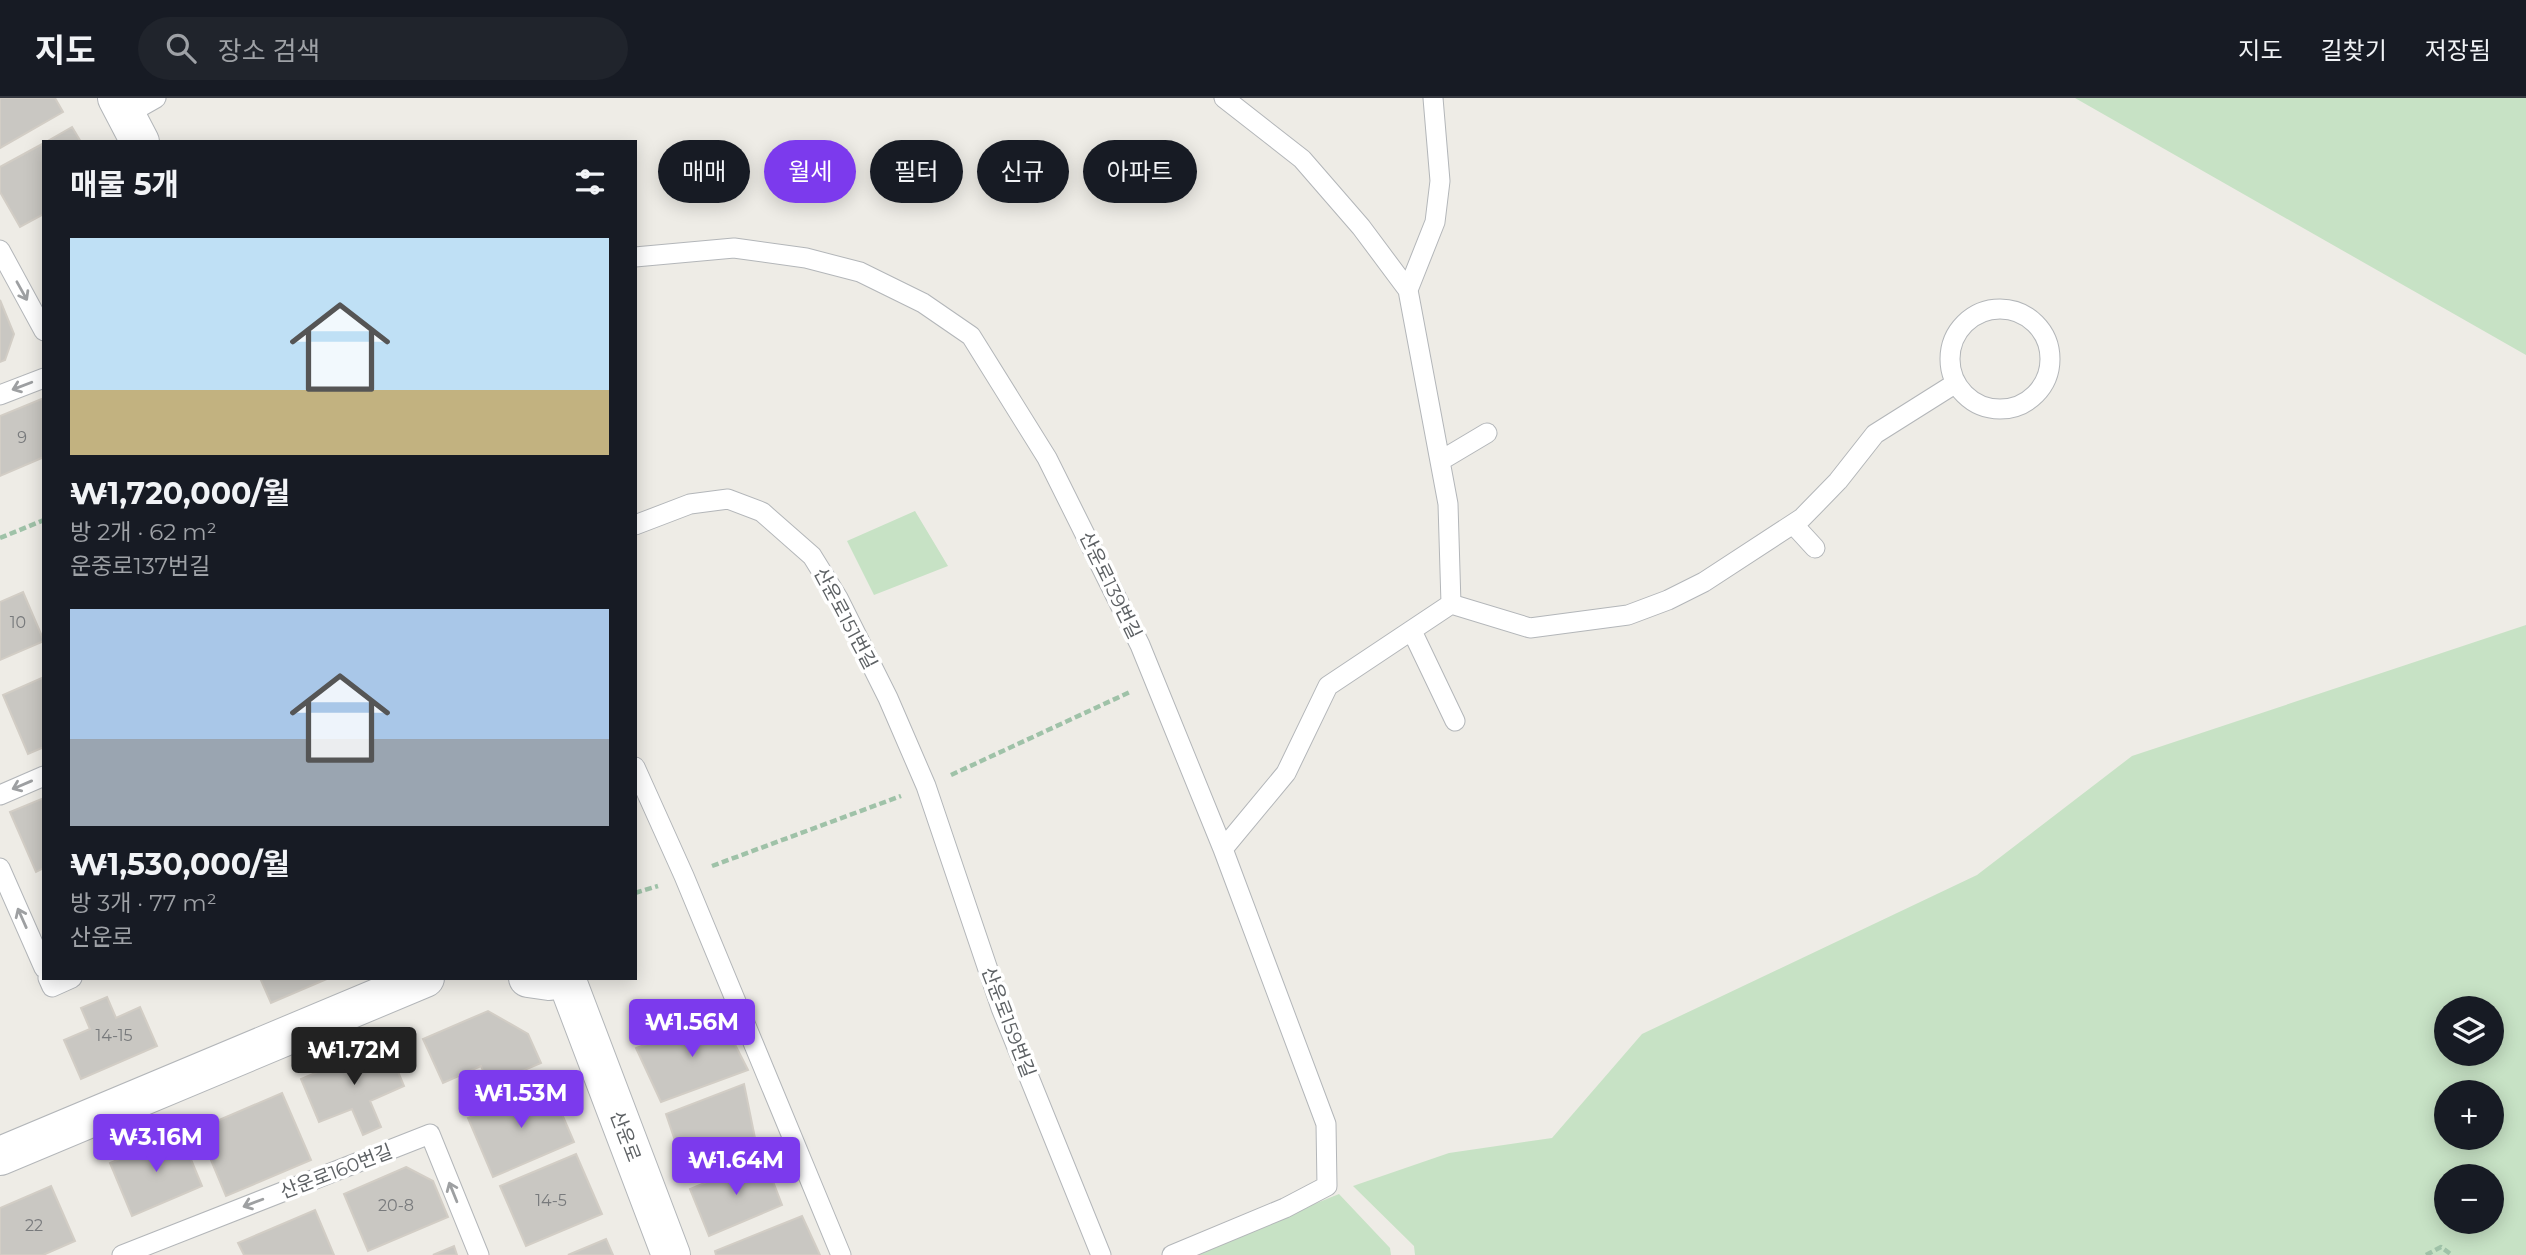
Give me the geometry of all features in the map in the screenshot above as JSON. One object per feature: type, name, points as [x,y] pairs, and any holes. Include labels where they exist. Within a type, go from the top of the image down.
[{"type":"street","points":[[0,1156],[420,980]]},
{"type":"street","name":"산운로","points":[[565,980],[671,1255]]},
{"type":"lane","points":[[1224,98],[1302,159],[1362,227],[1408,290],[1448,504],[1451,604]]},
{"type":"lane","points":[[1408,290],[1424,256],[1435,222],[1440,181],[1433,98]]},
{"type":"lane","name":"산운로139번길","points":[[637,257],[734,248],[806,258],[859,272],[923,303],[971,336],[1047,458],[1095,549],[1140,645],[1223,849],[1326,1124],[1329,1145],[1327,1185],[1285,1208],[1172,1255]]},
{"type":"lane","points":[[0,250],[42,327]]},
{"type":"lane","points":[[2007,309],[2030,318],[2042,330],[2049,345],[2051,362],[2048,378],[2039,392],[2026,402],[2011,409],[1980,405],[1956,383],[1950,367],[1950,349],[1956,334],[1967,320],[1982,311],[2007,309]]},
{"type":"lane","points":[[0,395],[42,379]]},
{"type":"lane","points":[[1451,604],[1530,628],[1628,615],[1668,600],[1704,582],[1793,524],[1838,481],[1875,434],[1956,383]]},
{"type":"lane","points":[[1440,461],[1487,433]]},
{"type":"lane","name":"산운로151번길","points":[[637,524],[690,504],[728,499],[762,512],[785,530],[812,556],[838,598],[888,698],[926,786]]},
{"type":"lane","points":[[1793,524],[1815,548]]},
{"type":"lane","points":[[1223,849],[1286,773],[1328,686],[1451,604]]},
{"type":"lane","points":[[1412,631],[1455,721]]},
{"type":"lane","points":[[637,771],[684,876],[841,1255]]},
{"type":"lane","points":[[0,794],[42,777]]},
{"type":"lane","name":"산운로159번길","points":[[926,786],[1001,1008],[1101,1255]]},
{"type":"lane","points":[[0,868],[42,963]]},
{"type":"lane","points":[[49,980],[52,987],[68,980]]},
{"type":"lane","name":"산운로160번길","points":[[122,1255],[430,1134],[479,1255]]},
{"type":"path","points":[[0,538],[42,521]]},
{"type":"path","points":[[2426,1255],[2441,1247],[2452,1255]]},
{"type":"green space","points":[[2075,98],[2526,98],[2526,355]]},
{"type":"green space","points":[[915,511],[948,566],[874,595],[847,541]]},
{"type":"green space","points":[[2526,625],[2526,1255],[1415,1255],[1414,1246],[1353,1186],[1449,1153],[1552,1138],[1642,1034],[1977,875],[2132,756]]},
{"type":"green space","points":[[1339,1194],[1390,1248],[1391,1255],[1189,1255]]},
{"type":"building","points":[[0,98],[55,98],[63,112],[0,148]]},
{"type":"building","points":[[72,127],[80,140],[49,140]]},
{"type":"building","points":[[42,144],[42,215],[20,227],[0,192],[0,167]]},
{"type":"building","points":[[0,300],[14,334],[5,360],[0,362]]},
{"type":"building","points":[[42,399],[42,458],[0,476],[0,416]]},
{"type":"building","points":[[23,592],[42,642],[0,660],[0,602]]},
{"type":"building","points":[[42,678],[42,748],[28,754],[3,695]]},
{"type":"building","points":[[42,799],[42,869],[36,872],[10,812]]},
{"type":"building","points":[[261,980],[324,980],[271,1003]]},
{"type":"building","points":[[107,997],[116,1018],[140,1007],[157,1046],[81,1079],[64,1040],[90,1029],[81,1008]]},
{"type":"building","points":[[488,1011],[528,1034],[541,1063],[489,1085],[481,1066],[443,1083],[423,1039]]},
{"type":"building","points":[[721,1017],[748,1070],[661,1102],[636,1048]]},
{"type":"building","points":[[386,1043],[404,1086],[370,1101],[381,1127],[363,1135],[352,1109],[319,1122],[301,1079]]},
{"type":"building","points":[[549,1084],[574,1142],[493,1177],[468,1118]]},
{"type":"building","points":[[744,1084],[755,1138],[686,1173],[666,1114]]},
{"type":"building","points":[[282,1093],[311,1160],[226,1196],[198,1129]]},
{"type":"building","points":[[180,1133],[202,1186],[132,1216],[110,1163]]},
{"type":"building","points":[[576,1154],[602,1214],[526,1246],[500,1186]]},
{"type":"building","points":[[764,1158],[782,1205],[709,1236],[690,1189]]},
{"type":"building","points":[[406,1167],[433,1181],[448,1217],[368,1251],[344,1194]]},
{"type":"building","points":[[51,1186],[75,1241],[43,1255],[0,1255],[0,1208]]},
{"type":"building","points":[[315,1210],[334,1255],[244,1255],[238,1243]]},
{"type":"building","points":[[802,1216],[820,1255],[716,1255],[715,1251]]},
{"type":"building","points":[[606,1239],[613,1255],[568,1255]]},
{"type":"building","points":[[454,1246],[457,1255],[433,1255]]}]
